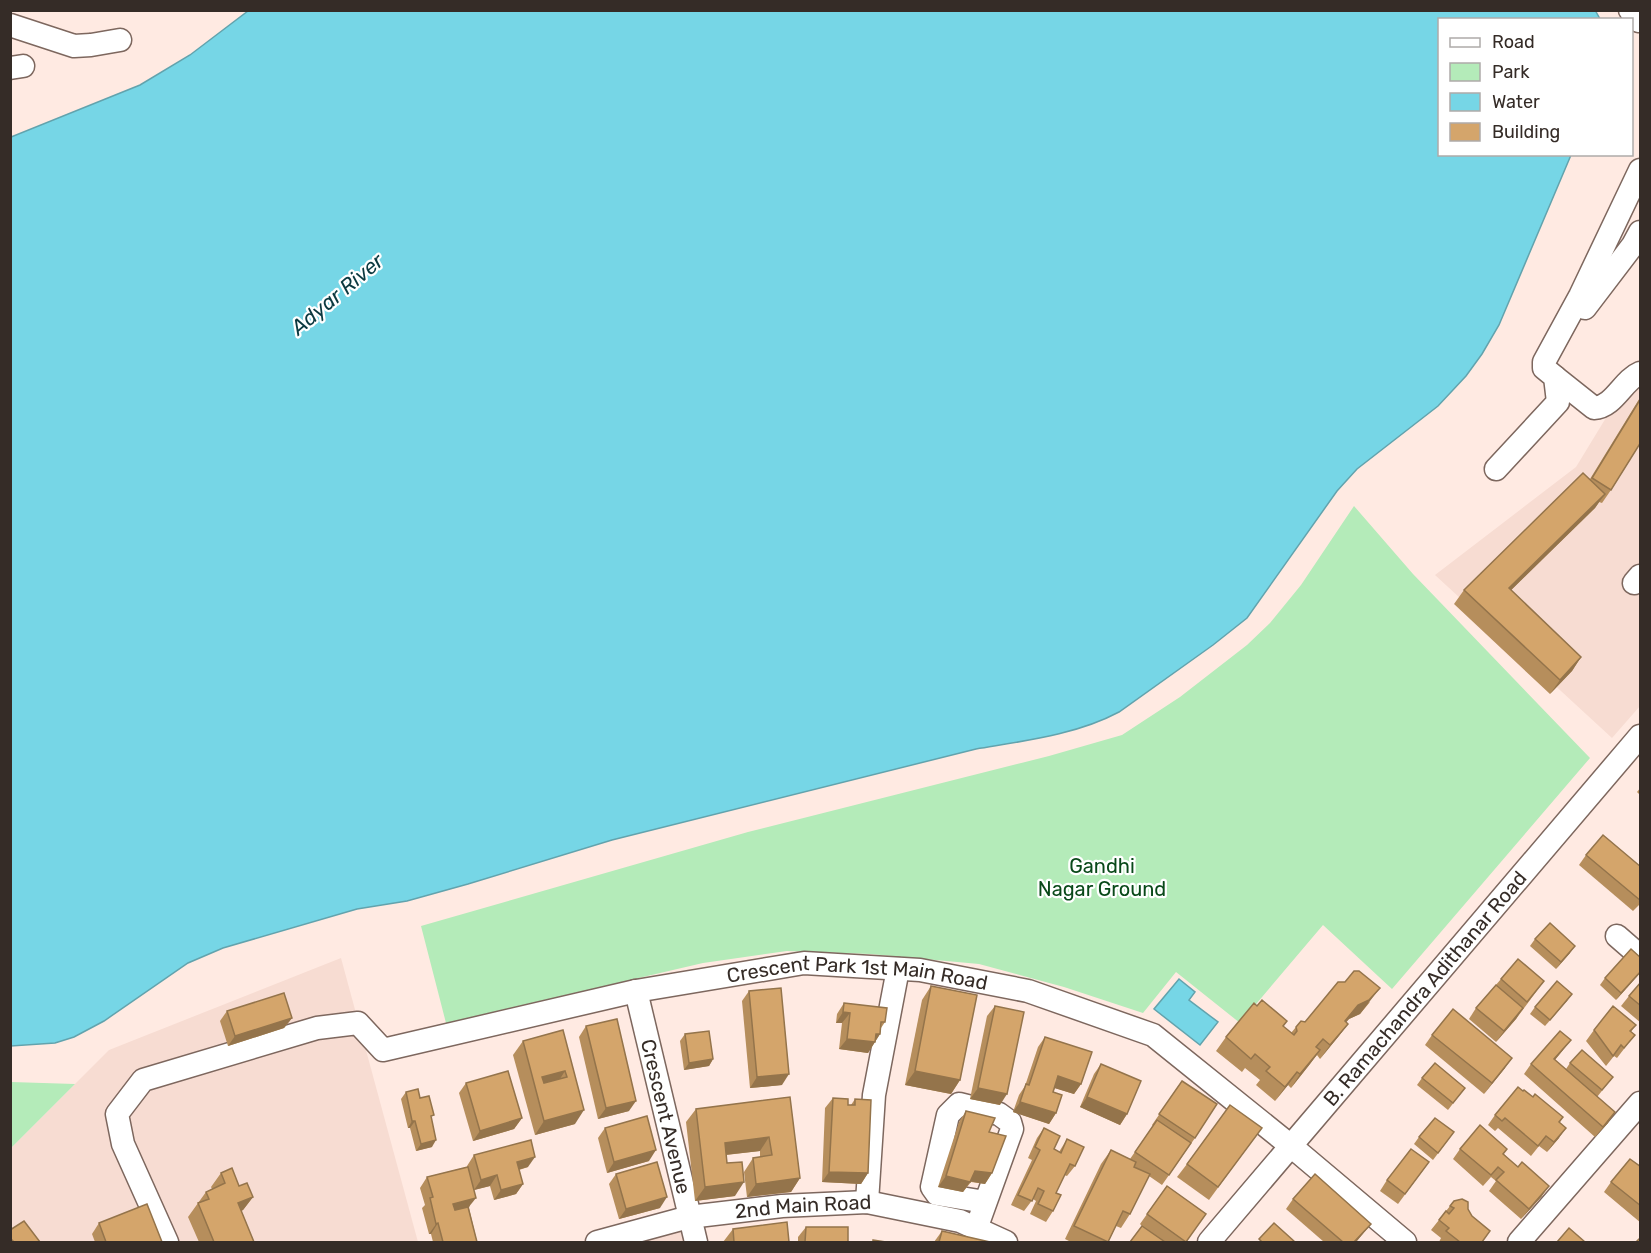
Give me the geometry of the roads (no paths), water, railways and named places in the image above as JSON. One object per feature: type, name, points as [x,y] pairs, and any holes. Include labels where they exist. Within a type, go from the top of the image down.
[{"type":"street","points":[[10,25],[74,46],[120,40]]},
{"type":"street","points":[[1496,469],[1558,402],[1549,370],[1580,296],[1641,170]]},
{"type":"street","points":[[1549,370],[1641,232]]},
{"type":"street","points":[[1549,370],[1572,392],[1594,408],[1598,408],[1612,398],[1630,378],[1641,373]]},
{"type":"street","name":"B. Ramachandra Adithanar Road","points":[[1209,1242],[1641,736]]},
{"type":"street","points":[[1617,936],[1641,956]]},
{"type":"street","name":"Crescent Park 1st Main Road","points":[[167,1242],[123,1144],[117,1114],[143,1080],[316,1028],[358,1023],[383,1050],[636,991],[804,963],[920,970],[1029,991],[1152,1035],[1291,1146],[1405,1242]]},
{"type":"street","points":[[867,1202],[874,1095],[898,969]]},
{"type":"street","name":"Crescent Avenue","points":[[636,991],[688,1217],[696,1242]]},
{"type":"street","points":[[1519,1242],[1641,1103]]},
{"type":"street","points":[[976,1228],[1012,1129],[1010,1122],[999,1114],[958,1104],[948,1115],[932,1188],[937,1194],[985,1202]]},
{"type":"street","name":"2nd Main Road","points":[[597,1242],[688,1217],[782,1206],[867,1202],[960,1221],[1006,1242]]},
{"type":"water","name":"Adyar River","points":[[1595,10],[1599,18],[1438,18],[1438,156],[1571,156],[1499,325],[1466,376],[1438,406],[1357,469],[1337,491],[1247,618],[1119,712],[1067,732],[976,749],[612,840],[407,901],[357,909],[223,948],[188,963],[104,1021],[74,1037],[55,1043],[11,1046],[11,137],[140,85],[190,55],[248,11]]},
{"type":"water","points":[[1179,979],[1195,992],[1189,1000],[1218,1022],[1200,1045],[1154,1009]]},
{"type":"park label","name":"Gandhi Nagar Ground","points":[[1102,878]]}]
